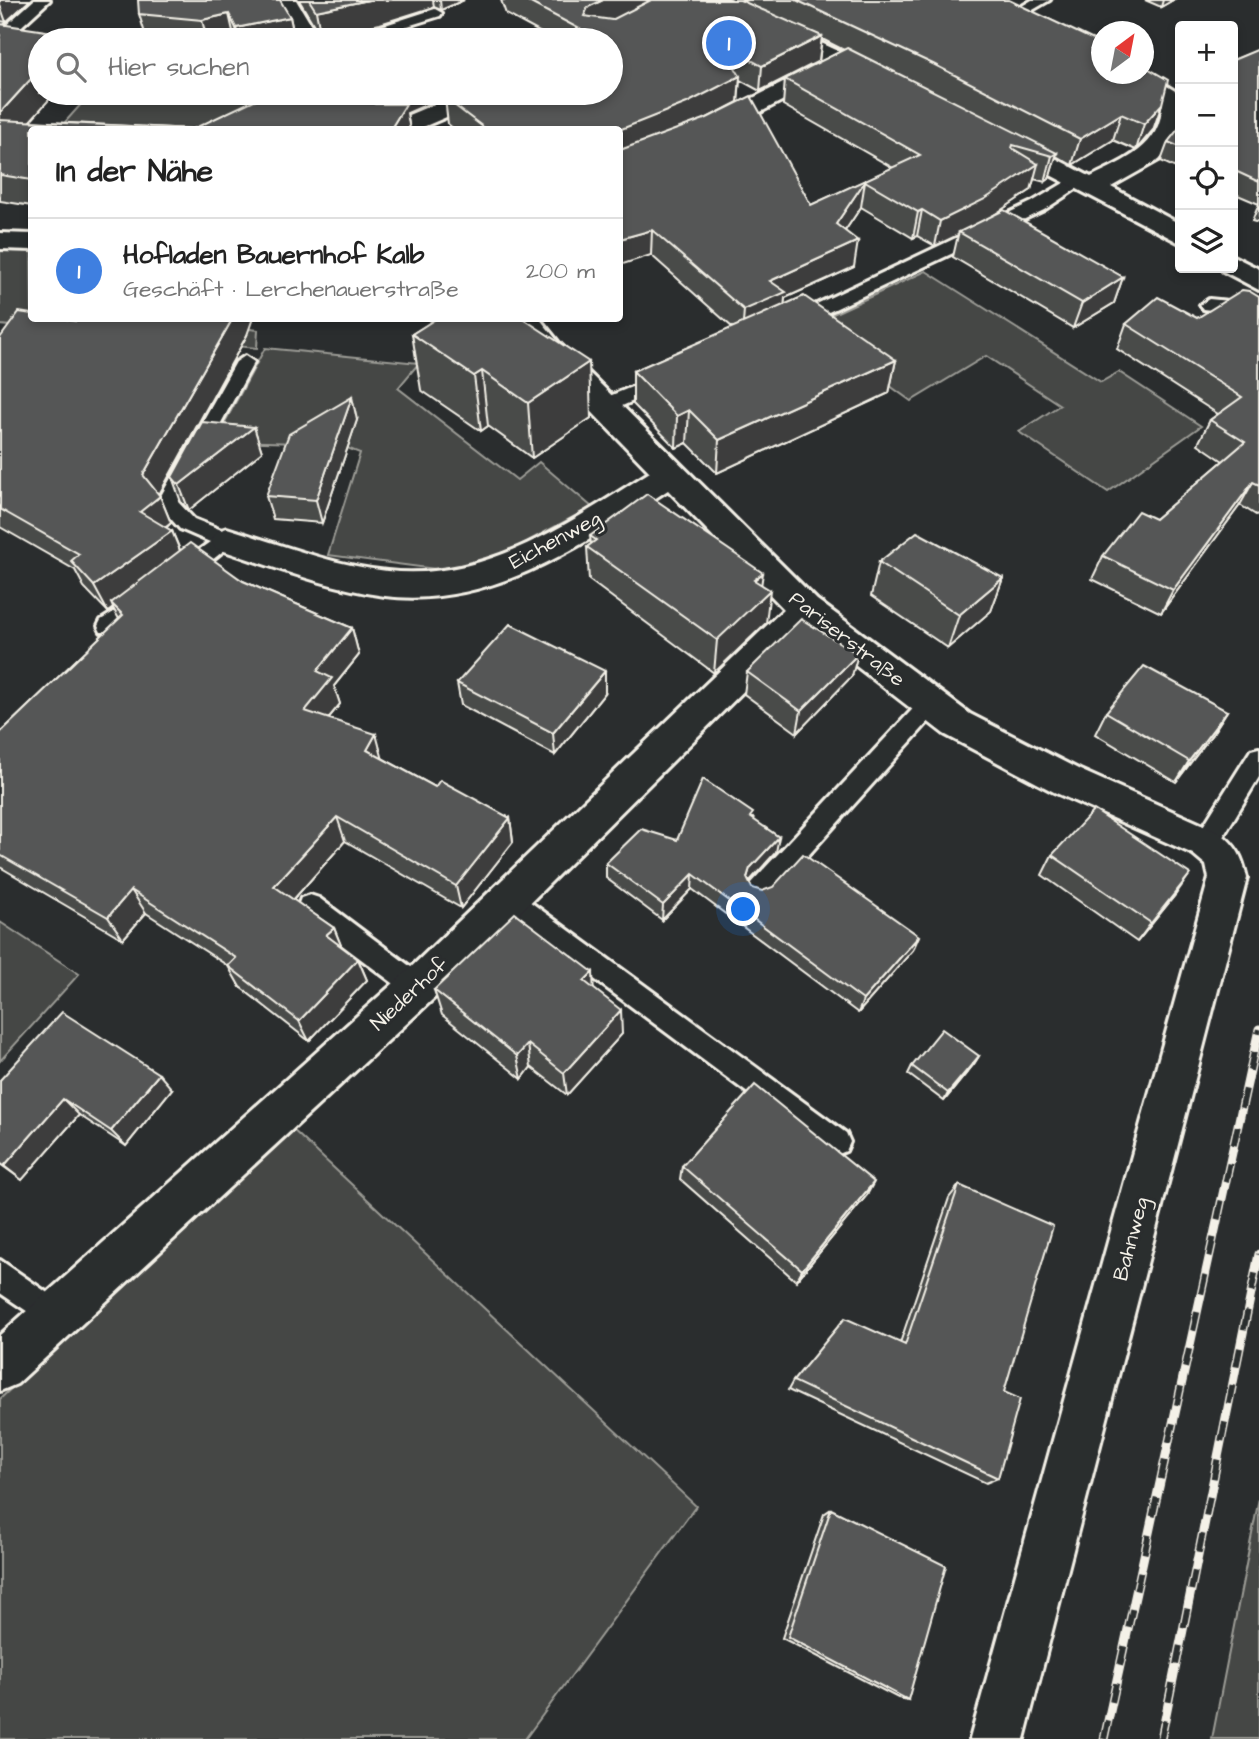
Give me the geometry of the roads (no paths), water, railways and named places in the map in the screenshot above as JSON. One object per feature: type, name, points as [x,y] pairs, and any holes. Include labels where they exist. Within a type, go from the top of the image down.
[{"type":"street","points":[[285,0],[301,28]]},
{"type":"street","points":[[707,0],[761,12],[842,62],[893,86]]},
{"type":"street","points":[[1004,10],[1036,26]]},
{"type":"street","points":[[4,31],[28,36]]},
{"type":"street","points":[[623,165],[696,136],[842,62]]},
{"type":"street","points":[[1086,183],[1149,157],[1167,139],[1174,127],[1174,101],[1146,84]]},
{"type":"street","points":[[391,124],[447,105]]},
{"type":"street","points":[[979,128],[1175,232]]},
{"type":"street","points":[[0,241],[28,242]]},
{"type":"street","points":[[1238,268],[1259,281]]},
{"type":"street","name":"Pariserstraße","points":[[527,322],[604,406],[805,609],[957,724],[1067,780],[1206,843]]},
{"type":"street","name":"Eichenweg","points":[[227,540],[355,577],[408,585],[467,580],[523,562],[670,474]]},
{"type":"street","name":"Niederhof","points":[[0,1367],[509,901],[805,609]]},
{"type":"street","name":"Bahnweg","points":[[997,1739],[1228,878],[1223,857],[1206,843]]},
{"type":"lane","points":[[4,31],[43,0]]},
{"type":"lane","points":[[1004,10],[1043,0]]},
{"type":"lane","points":[[386,28],[435,13]]},
{"type":"lane","points":[[777,330],[1086,183]]},
{"type":"lane","points":[[1209,305],[1259,310]]},
{"type":"lane","points":[[227,540],[187,524],[167,503],[245,362]]},
{"type":"lane","points":[[604,406],[678,373]]},
{"type":"lane","points":[[109,626],[227,540]]},
{"type":"lane","points":[[759,892],[931,704]]},
{"type":"lane","points":[[1206,843],[1259,757]]},
{"type":"lane","points":[[509,901],[836,1142]]},
{"type":"lane","points":[[310,906],[418,986]]},
{"type":"lane","points":[[0,1275],[55,1315]]},
{"type":"railway","points":[[1104,1739],[1259,1029]]},
{"type":"railway","points":[[1161,1739],[1259,1254]]},
{"type":"place","name":"Hofladen Bauernhof Kalb","points":[[729,43]]}]
